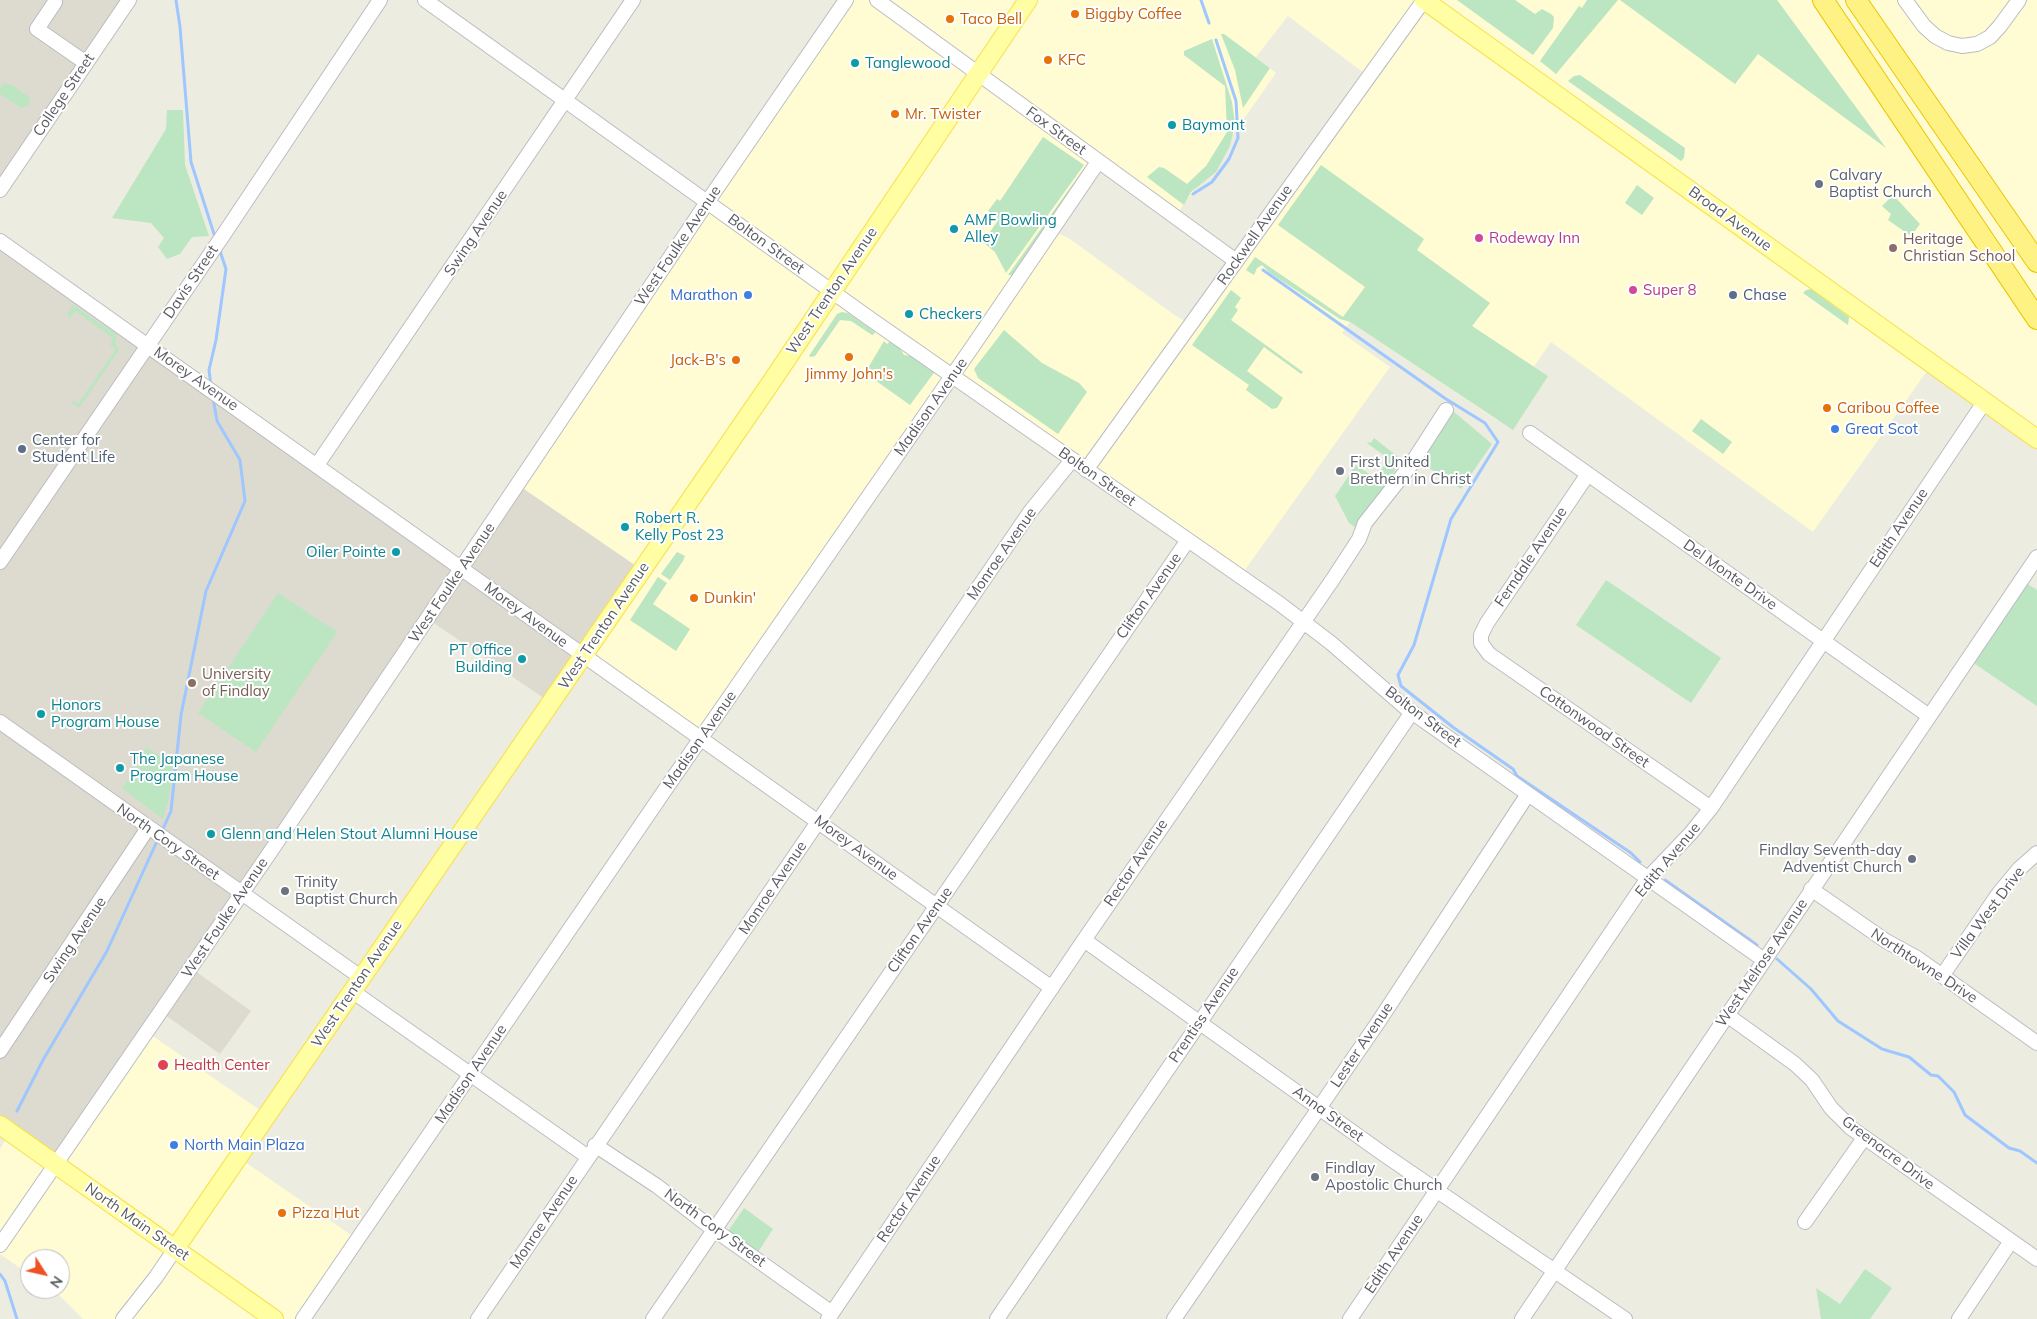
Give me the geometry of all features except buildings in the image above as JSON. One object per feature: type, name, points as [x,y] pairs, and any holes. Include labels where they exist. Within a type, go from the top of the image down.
[{"type":"highway","points":[[1823,0],[2037,319]]},
{"type":"highway","points":[[1856,0],[2037,262]]},
{"type":"main road","name":"West Trenton Avenue","points":[[175,1249],[583,657],[1028,0]]},
{"type":"main road","name":"Broad Avenue","points":[[1424,0],[2037,438]]},
{"type":"main road","name":"North Main Street","points":[[0,1125],[274,1319]]},
{"type":"street","name":"College Street","points":[[0,190],[129,0]]},
{"type":"street","name":"Davis Street","points":[[0,562],[210,256],[289,134],[380,0]]},
{"type":"street","name":"Bolton Street","points":[[425,0],[832,291],[1304,622],[1412,712],[1764,960]]},
{"type":"street","name":"Swing Avenue","points":[[317,465],[633,0]]},
{"type":"street","name":"West Foulke Avenue","points":[[0,1245],[57,1165],[462,568],[708,201],[846,0]]},
{"type":"street","name":"Fox Street","points":[[877,0],[1236,261]]},
{"type":"street","name":"Rockwell Avenue","points":[[1086,470],[1424,0]]},
{"type":"street","points":[[1905,0],[1924,26],[1935,36],[1948,43],[1962,46],[1977,44],[1990,36],[2000,26],[2018,0]]},
{"type":"street","points":[[55,2],[37,28],[86,62]]},
{"type":"street","name":"Madison Avenue","points":[[303,1319],[701,738],[953,376],[1098,162]]},
{"type":"street","name":"Morey Avenue","points":[[0,241],[462,568],[583,657],[701,738],[1052,988]]},
{"type":"street","name":"Edith Avenue","points":[[1350,1319],[1648,878],[1691,833],[1711,808],[1985,401]]},
{"type":"street","name":"Rector Avenue","points":[[830,1316],[1084,940],[1304,622],[1359,539],[1365,524],[1410,466],[1446,410]]},
{"type":"street","name":"Del Monte Drive","points":[[1530,433],[1929,716]]},
{"type":"street","name":"Monroe Avenue","points":[[478,1319],[1030,512],[1072,460]]},
{"type":"street","name":"Ferndale Avenue","points":[[1481,643],[1481,635],[1487,623],[1588,474]]},
{"type":"street","name":"Clifton Avenue","points":[[653,1319],[1188,540]]},
{"type":"street","name":"West Melrose Avenue","points":[[1522,1319],[2037,557]]},
{"type":"street","name":"Cottonwood Street","points":[[1481,643],[1489,654],[1711,808]]},
{"type":"street","name":"Prentiss Avenue","points":[[997,1319],[1412,712]]},
{"type":"street","name":"North Cory Street","points":[[0,722],[241,894],[471,1074],[592,1151],[657,1186],[830,1316]]},
{"type":"street","name":"Lester Avenue","points":[[1174,1319],[1319,1108],[1528,794]]},
{"type":"street","name":"Swing Avenue","points":[[0,1050],[157,834]]},
{"type":"street","name":"Villa West Drive","points":[[1942,976],[2009,880],[2037,853]]},
{"type":"street","name":"Northtowne Drive","points":[[1811,889],[1886,941],[1917,958],[2037,1043]]},
{"type":"street","name":"Anna Street","points":[[1084,940],[1200,1021],[1319,1108],[1625,1319]]},
{"type":"street","name":"Greenacre Drive","points":[[1727,1015],[1794,1064],[1812,1080],[1826,1102],[1840,1118],[1864,1138],[2037,1259]]},
{"type":"street","points":[[1805,1222],[1864,1138]]},
{"type":"street","points":[[1959,1319],[2011,1241]]},
{"type":"street","points":[[123,1319],[175,1249]]},
{"type":"shaded area","points":[[0,0],[129,0],[0,190]]},
{"type":"shaded area","points":[[846,0],[2037,0],[2037,427],[2032,435],[1932,364],[1813,532],[1551,342],[1497,420],[1350,322],[1342,333],[1390,367],[1240,577],[953,376],[701,738],[583,657],[518,485]],"holes":[[[1288,16],[1368,76],[1191,325],[1070,239],[1052,230],[1099,162],[1175,217],[1276,73],[1256,57]]]},
{"type":"shaded area","name":"University of Findlay","points":[[0,241],[462,568],[518,485],[642,570],[551,703],[428,619],[191,968],[251,1011],[220,1054],[161,1012],[57,1165],[0,1125]]},
{"type":"shaded area","points":[[147,1032],[267,1115],[235,1155],[357,1239],[303,1319],[83,1319],[63,1299],[70,1299],[70,1249],[20,1249],[20,1268],[0,1254],[0,1149],[8,1135]]},
{"type":"green space","points":[[1457,0],[1515,0],[1535,14],[1542,9],[1551,14],[1554,17],[1553,28],[1533,55]]},
{"type":"green space","points":[[1587,0],[1618,0],[1556,74],[1540,61],[1579,6],[1582,8]]},
{"type":"green space","points":[[1620,0],[1777,0],[1886,148],[1758,54],[1735,84]]},
{"type":"green space","points":[[1221,34],[1224,34],[1270,68],[1243,108],[1235,70]]},
{"type":"green space","points":[[1212,39],[1232,102],[1235,124],[1230,146],[1216,172],[1191,192],[1184,205],[1147,177],[1159,167],[1164,168],[1187,184],[1206,166],[1227,132],[1225,86],[1184,55],[1184,51]]},
{"type":"green space","points":[[1580,75],[1685,148],[1684,158],[1681,161],[1568,81],[1574,76]]},
{"type":"green space","points":[[3,83],[10,84],[29,97],[28,106],[21,108],[0,94]]},
{"type":"green space","points":[[167,110],[183,110],[185,165],[209,236],[192,237],[180,254],[167,259],[158,247],[164,238],[151,223],[112,218],[166,129]]},
{"type":"green space","points":[[1043,137],[1084,165],[1006,273],[995,252],[983,242],[999,219],[988,211],[997,199],[1000,201]]},
{"type":"green space","points":[[1321,165],[1424,239],[1417,250],[1490,303],[1472,326],[1548,376],[1513,430],[1350,322],[1340,319],[1270,273],[1262,265],[1257,268],[1254,275],[1246,270],[1255,257],[1343,317],[1365,287],[1278,225]]},
{"type":"green space","points":[[1085,167],[1088,169],[1013,275],[1008,275]]},
{"type":"green space","points":[[1637,185],[1654,198],[1642,215],[1625,203]]},
{"type":"green space","points":[[1893,195],[1920,224],[1911,236],[1888,220],[1891,214],[1882,206]]},
{"type":"green space","points":[[1811,289],[1849,317],[1848,325],[1803,293]]},
{"type":"green space","points":[[1231,290],[1241,298],[1235,307],[1238,310],[1231,320],[1303,372],[1301,374],[1264,347],[1247,371],[1283,398],[1277,408],[1272,409],[1246,390],[1249,385],[1192,345]]},
{"type":"green space","points":[[73,305],[116,334],[115,342],[119,350],[79,408],[71,402],[73,401],[78,404],[116,349],[110,345],[113,338],[75,311],[70,318],[68,316],[68,312]]},
{"type":"green space","points":[[842,312],[848,313],[875,332],[874,334],[872,335],[851,321],[840,320],[815,356],[809,356],[837,314]]},
{"type":"green space","points":[[1004,330],[1042,363],[1079,383],[1087,392],[1058,434],[978,378],[974,369]]},
{"type":"green space","points":[[892,340],[898,345],[904,355],[916,357],[936,370],[910,405],[865,373],[884,341],[887,344]]},
{"type":"green space","points":[[1453,411],[1492,444],[1461,489],[1417,460]]},
{"type":"green space","points":[[1701,419],[1732,442],[1723,454],[1692,431]]},
{"type":"green space","points":[[1374,438],[1402,460],[1356,528],[1349,523],[1335,496],[1356,465],[1375,478],[1389,459],[1367,443],[1371,443]]},
{"type":"green space","points":[[677,552],[685,556],[670,580],[661,574]]},
{"type":"green space","points":[[658,577],[667,583],[653,604],[690,629],[676,651],[630,620]]},
{"type":"green space","points":[[1606,580],[1721,658],[1691,703],[1576,625]]},
{"type":"green space","points":[[2028,584],[2037,590],[2037,706],[1975,664],[1974,660],[2025,585]]},
{"type":"green space","points":[[278,593],[337,632],[256,752],[198,713]]},
{"type":"green space","points":[[146,747],[173,765],[169,798],[163,819],[122,788],[136,769]]},
{"type":"green space","points":[[744,1208],[773,1229],[758,1252],[728,1231]]},
{"type":"green space","points":[[1865,1269],[1892,1288],[1870,1319],[1821,1319],[1816,1288],[1840,1304]]},
{"type":"waterway","points":[[176,0],[191,162],[215,237]]},
{"type":"waterway","points":[[1201,0],[1209,23]]},
{"type":"waterway","points":[[1193,194],[1212,182],[1229,159],[1238,138],[1236,101],[1216,40]]},
{"type":"waterway","points":[[211,386],[209,370],[216,340],[226,269],[219,248]]},
{"type":"waterway","points":[[1263,270],[1446,399],[1485,423],[1498,442],[1451,519],[1414,645],[1398,675],[1401,686],[1454,728],[1513,769],[1517,776],[1631,853],[1640,862]]},
{"type":"waterway","points":[[162,831],[171,811],[181,715],[206,591],[245,501],[240,460],[217,421],[213,398]]},
{"type":"waterway","points":[[17,1111],[43,1060],[107,951],[158,839]]},
{"type":"waterway","points":[[1665,880],[1757,945]]},
{"type":"waterway","points":[[1777,959],[1811,989],[1838,1021],[1882,1049],[1909,1057],[1931,1075],[1938,1076],[1954,1092],[1965,1115],[2009,1148],[2020,1151],[2037,1163]]},
{"type":"waterway","points":[[0,1274],[5,1281],[17,1319]]},
{"type":"place","name":"Biggby Coffee","points":[[1075,14]]},
{"type":"place","name":"Taco Bell","points":[[950,19]]},
{"type":"place","name":"KFC","points":[[1048,60]]},
{"type":"place","name":"Tanglewood","points":[[855,63]]},
{"type":"place","name":"Mr. Twister","points":[[895,114]]},
{"type":"place","name":"Baymont","points":[[1172,125]]},
{"type":"place","name":"Calvary Baptist Church","points":[[1819,184]]},
{"type":"place","name":"AMF Bowling Alley","points":[[954,229]]},
{"type":"place","name":"Rodeway Inn","points":[[1479,238]]},
{"type":"place","name":"Heritage Christian School","points":[[1893,248]]},
{"type":"place","name":"Super 8","points":[[1633,290]]},
{"type":"place","name":"Marathon","points":[[748,295]]},
{"type":"place","name":"Chase","points":[[1733,295]]},
{"type":"place","name":"Checkers","points":[[909,314]]},
{"type":"place","name":"Jimmy John's","points":[[849,357]]},
{"type":"place","name":"Jack-B's","points":[[736,360]]},
{"type":"place","name":"Caribou Coffee","points":[[1827,408]]},
{"type":"place","name":"Great Scot","points":[[1835,429]]},
{"type":"place","name":"Center for Student Life","points":[[22,449]]},
{"type":"place","name":"First United Brethern in Christ","points":[[1340,471]]},
{"type":"place","name":"Robert R. Kelly Post 23","points":[[625,527]]},
{"type":"place","name":"Oiler Pointe","points":[[396,552]]},
{"type":"place","name":"Dunkin'","points":[[694,598]]},
{"type":"place","name":"PT Office Building","points":[[522,659]]},
{"type":"place","name":"University of Findlay","points":[[192,683]]},
{"type":"place","name":"Honors Program House","points":[[41,714]]},
{"type":"place","name":"The Japanese Program House","points":[[120,768]]},
{"type":"place","name":"Glenn and Helen Stout Alumni House","points":[[211,834]]},
{"type":"place","name":"Findlay Seventh-day Adventist Church","points":[[1912,859]]},
{"type":"place","name":"Trinity Baptist Church","points":[[285,891]]},
{"type":"place","name":"Health Center","points":[[163,1065]]},
{"type":"place","name":"North Main Plaza","points":[[174,1145]]},
{"type":"place","name":"Findlay Apostolic Church","points":[[1315,1177]]},
{"type":"place","name":"Pizza Hut","points":[[282,1213]]}]
